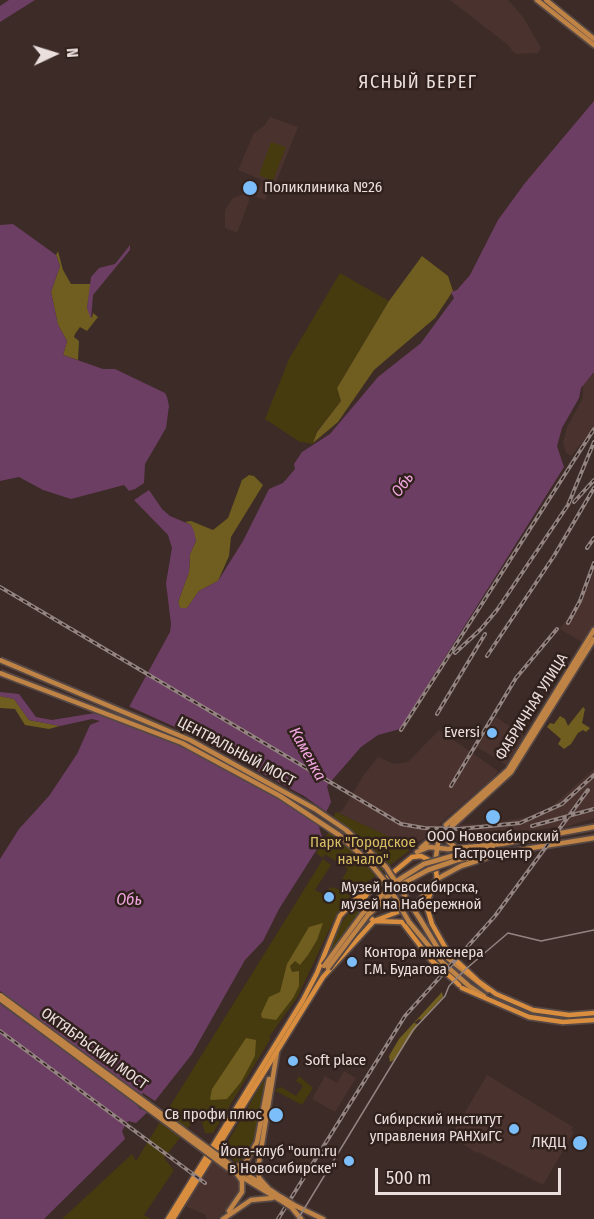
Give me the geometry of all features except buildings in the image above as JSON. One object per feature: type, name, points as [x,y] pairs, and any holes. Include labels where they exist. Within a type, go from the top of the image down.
[{"type":"highway","points":[[168,1219],[317,973],[340,916],[357,898],[367,894],[412,857],[421,856],[435,863],[437,879],[426,904],[440,939],[449,954],[496,994],[524,1007],[558,1015],[594,1013]]},
{"type":"highway","points":[[173,1219],[323,977],[374,921],[416,905],[437,879]]},
{"type":"highway","points":[[367,894],[362,908],[365,915],[374,921],[402,922],[431,960],[458,984],[529,1017],[557,1022],[594,1020]]},
{"type":"highway","points":[[557,1022],[558,1015]]},
{"type":"main road","points":[[537,0],[594,39]]},
{"type":"main road","points":[[546,0],[594,45]]},
{"type":"main road","name":"ФАБРИЧНАЯ УЛИЦА","points":[[459,817],[510,767],[594,630]]},
{"type":"main road","name":"ФАБРИЧНАЯ УЛИЦА","points":[[459,817],[498,786],[513,769],[594,639]]},
{"type":"main road","name":"ЦЕНТРАЛЬНЫЙ МОСТ","points":[[0,660],[190,740],[315,809],[346,830],[386,867],[440,952],[473,981],[496,994]]},
{"type":"main road","name":"ЦЕНТРАЛЬНЫЙ МОСТ","points":[[0,673],[168,737],[261,784],[339,835],[369,862],[388,885],[409,922],[443,963],[469,986],[495,1002]]},
{"type":"main road","points":[[412,857],[459,817]]},
{"type":"main road","points":[[417,852],[424,848],[459,849],[501,844],[594,827]]},
{"type":"main road","points":[[435,863],[437,848],[447,828]]},
{"type":"main road","points":[[447,828],[449,842],[459,849]]},
{"type":"main road","points":[[577,829],[572,834],[578,841]]},
{"type":"main road","points":[[561,832],[565,839],[562,844]]},
{"type":"main road","points":[[457,858],[594,838]]},
{"type":"main road","points":[[317,973],[326,967],[368,915],[400,885],[457,858],[501,844]]},
{"type":"main road","points":[[437,879],[457,868],[489,859],[496,854]]},
{"type":"main road","points":[[323,977],[326,967]]},
{"type":"main road","name":"ОКТЯБРЬСКИЙ МОСТ","points":[[0,995],[233,1168]]},
{"type":"main road","name":"ОКТЯБРЬСКИЙ МОСТ","points":[[0,999],[233,1168]]},
{"type":"main road","points":[[233,1168],[246,1162],[257,1142],[276,1043]]},
{"type":"main road","points":[[277,1052],[258,1168],[259,1178],[279,1198]]},
{"type":"main road","points":[[260,1078],[266,1074],[269,1079]]},
{"type":"main road","points":[[233,1168],[268,1188]]},
{"type":"main road","points":[[233,1168],[293,1207],[323,1219]]},
{"type":"main road","points":[[225,1217],[242,1191],[242,1181],[233,1168]]},
{"type":"main road","points":[[225,1217],[256,1198],[279,1198]]},
{"type":"main road","points":[[293,1207],[302,1219],[307,1211]]},
{"type":"shaded area","points":[[450,0],[508,0],[523,17],[541,48],[538,53],[515,54],[508,45]]},
{"type":"shaded area","points":[[270,117],[298,127],[275,185],[271,183],[265,200],[256,197],[262,180],[238,170],[254,133],[264,126]]},
{"type":"shaded area","points":[[243,194],[249,197],[249,201],[237,233],[225,228],[225,210],[233,198]]},
{"type":"shaded area","points":[[58,251],[63,270],[71,284],[91,284],[87,308],[92,318],[93,313],[98,317],[87,331],[80,327],[75,334],[74,337],[79,341],[78,360],[63,355],[67,341],[58,325],[51,292],[60,266],[56,255]]},
{"type":"shaded area","points":[[422,256],[448,276],[453,291],[435,318],[374,370],[338,422],[313,443],[317,432],[341,401],[337,388],[389,301]]},
{"type":"shaded area","points":[[594,373],[594,428],[571,456],[566,453],[563,443],[567,427],[583,398],[583,385]]},
{"type":"shaded area","points":[[249,475],[254,476],[263,485],[231,537],[229,556],[218,581],[199,591],[187,608],[180,609],[178,602],[189,572],[190,554],[196,541],[191,525],[185,522],[191,521],[213,530],[228,518],[242,480]]},
{"type":"shaded area","points":[[594,570],[594,624],[582,642],[560,629],[589,585]]},
{"type":"shaded area","points":[[0,696],[14,699],[29,720],[60,726],[49,729],[25,725],[15,709],[0,708]]},
{"type":"shaded area","points":[[583,707],[585,709],[582,723],[590,728],[586,732],[583,730],[578,733],[571,744],[564,749],[558,744],[561,739],[547,727],[550,723],[554,724],[560,716],[565,719],[568,726]]},
{"type":"shaded area","points":[[496,717],[524,736],[506,765],[477,747]]},
{"type":"shaded area","points":[[439,730],[498,771],[438,825],[490,824],[531,816],[550,808],[594,769],[594,818],[569,826],[523,831],[437,830],[420,841],[405,844],[336,812],[342,811],[363,776],[378,757],[394,764],[408,762]]},
{"type":"shaded area","points":[[323,923],[308,955],[300,965],[295,961],[290,966],[292,972],[299,971],[299,986],[293,998],[276,1020],[262,1018],[261,1014],[269,997],[280,992],[287,964],[309,927]]},
{"type":"shaded area","points":[[442,992],[443,997],[422,1020],[419,1019],[414,1023],[418,1024],[416,1028],[394,1060],[390,1062],[389,1056],[399,1039]]},
{"type":"shaded area","points":[[246,1038],[256,1040],[255,1056],[241,1082],[227,1099],[210,1099],[212,1089]]},
{"type":"shaded area","points":[[344,1071],[356,1078],[335,1112],[312,1099],[325,1076],[337,1083]]},
{"type":"shaded area","name":"Сибирский институт управления РАНХиГС","points":[[487,1075],[573,1127],[571,1130],[574,1132],[543,1185],[476,1153],[451,1136]]},
{"type":"shaded area","points":[[214,1159],[234,1174],[240,1182],[241,1191],[236,1201],[217,1219],[206,1219],[206,1215],[185,1206]]},
{"type":"green space","points":[[271,142],[286,147],[273,181],[259,175]]},
{"type":"green space","points":[[340,273],[389,301],[337,388],[341,401],[317,431],[313,444],[300,442],[265,419],[289,359]]},
{"type":"green space","name":"Парк \"Городское начало\"","points":[[336,812],[405,844],[409,851],[354,892],[340,883],[348,869],[325,854],[323,858],[316,853],[330,830],[329,824]]},
{"type":"green space","points":[[323,859],[331,865],[315,890],[325,895],[330,887],[351,896],[337,913],[297,998],[269,1037],[271,1038],[213,1133],[205,1133],[201,1119],[195,1119],[164,1158],[174,1170],[144,1215],[151,1219],[62,1219],[132,1154],[136,1161]]},
{"type":"green space","points":[[357,901],[359,912],[364,918],[329,967],[323,964],[330,945],[338,928]]},
{"type":"green space","points":[[299,1076],[313,1088],[302,1105],[274,1090],[281,1087],[296,1096],[303,1086],[296,1081]]},
{"type":"green space","points":[[265,1081],[254,1142],[243,1160],[235,1162],[223,1150]]},
{"type":"water","points":[[9,0],[35,0],[0,22],[0,6]]},
{"type":"water","name":"Обь","points":[[594,101],[594,372],[581,388],[579,398],[562,428],[557,446],[564,467],[400,729],[378,735],[361,747],[327,786],[331,802],[319,827],[322,837],[319,846],[279,909],[263,941],[245,960],[192,1054],[155,1101],[143,1093],[136,1104],[140,1109],[149,1111],[136,1123],[128,1121],[122,1131],[125,1139],[44,1219],[0,1219],[0,859],[19,829],[49,796],[77,754],[90,725],[100,721],[92,719],[60,726],[29,720],[14,699],[0,696],[0,692],[19,694],[36,717],[52,720],[95,713],[119,718],[129,707],[170,632],[171,624],[166,583],[172,548],[168,535],[134,500],[149,490],[162,509],[170,516],[191,525],[194,531],[196,541],[190,554],[189,572],[178,602],[180,608],[187,608],[199,591],[218,581],[243,541],[269,489],[283,483],[295,469],[294,464],[302,452],[330,434],[378,377],[421,343],[454,298],[451,292],[457,290],[470,275],[498,220],[525,183]]},
{"type":"water","points":[[13,224],[56,255],[60,266],[51,292],[58,325],[67,341],[63,355],[103,369],[115,369],[165,393],[167,397],[169,406],[166,428],[145,464],[144,483],[135,489],[129,491],[124,485],[71,499],[43,490],[19,477],[0,481],[0,225]]},
{"type":"water","points":[[130,245],[130,250],[93,295],[91,319],[87,308],[91,277],[99,268],[115,264]]},
{"type":"pier","points":[[126,705],[186,732],[304,796],[331,815],[333,822],[328,826],[182,743],[113,714],[117,715]]},
{"type":"pier","points":[[0,991],[144,1097],[139,1104],[151,1113],[0,1004]]},
{"type":"tram line","points":[[298,1219],[413,1030],[445,996],[449,986],[467,968],[508,933],[541,941],[594,930]]},
{"type":"railway","points":[[401,730],[594,429]]},
{"type":"railway","points":[[455,653],[481,629],[497,610],[568,505],[594,442]]},
{"type":"railway","points":[[574,502],[594,480]]},
{"type":"railway","points":[[487,656],[554,556],[594,488]]},
{"type":"railway","points":[[587,548],[594,538]]},
{"type":"railway","points":[[568,623],[580,601],[594,563]]},
{"type":"railway","points":[[0,587],[401,824],[424,828],[459,829],[520,823],[562,804],[594,775]]},
{"type":"railway","points":[[451,786],[516,678],[557,629]]},
{"type":"railway","points":[[437,714],[485,634]]},
{"type":"railway","points":[[278,1219],[405,1016],[495,916],[588,790]]},
{"type":"railway","points":[[532,826],[594,809]]},
{"type":"railway","points":[[0,1031],[205,1183]]},
{"type":"place","name":"Поликлиника №26","points":[[250,188]]},
{"type":"place","name":"Eversi","points":[[492,733]]},
{"type":"place","name":"ООО Новосибирский Гастроцентр","points":[[493,817]]},
{"type":"place","name":"Музей Новосибирска, музей на Набережной","points":[[329,897]]},
{"type":"place","name":"Контора инженера Г.М. Будагова","points":[[352,962]]},
{"type":"place","name":"Soft place","points":[[293,1061]]},
{"type":"place","name":"Св профи плюс","points":[[276,1115]]},
{"type":"place","name":"Сибирский институт управления РАНХиГС","points":[[514,1129]]},
{"type":"place","name":"ЛКДЦ","points":[[580,1143]]},
{"type":"place","name":"Йога-клуб \"oum.ru в Новосибирске\"","points":[[349,1161]]},
{"type":"district","name":"ЯСНЫЙ БЕРЕГ","points":[[418,83]]},
{"type":"water label","name":"Каменка","points":[[307,754]]}]
